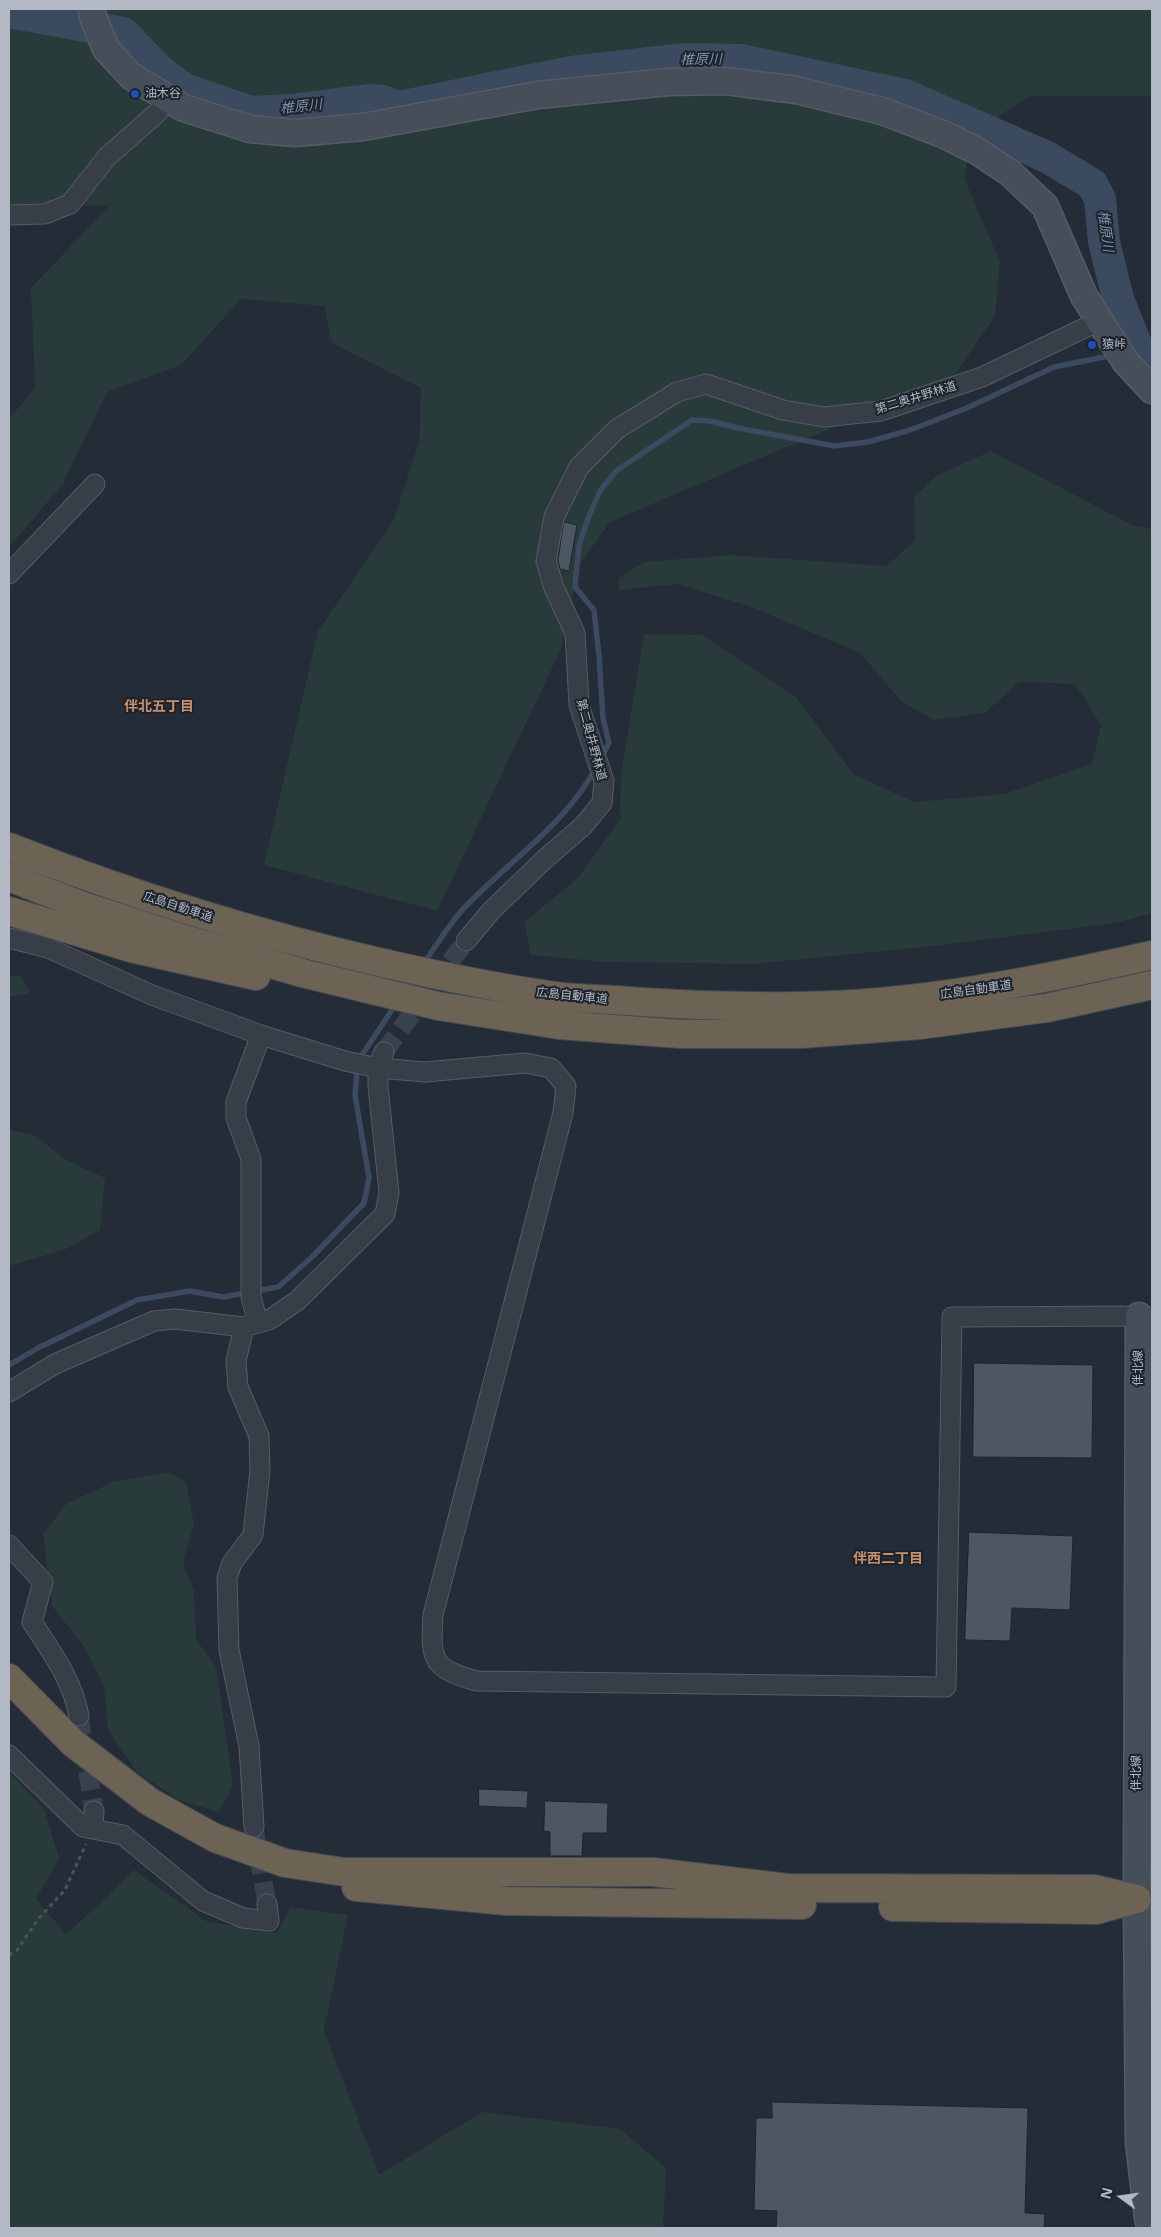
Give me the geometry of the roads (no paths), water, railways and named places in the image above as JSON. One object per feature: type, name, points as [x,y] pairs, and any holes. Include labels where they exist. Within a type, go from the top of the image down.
[{"type":"highway","name":"広島自動車道","points":[[9,847],[87,878],[179,908],[315,947],[447,978],[564,997],[681,1004],[820,1005],[918,998],[1044,980],[1152,955]]},
{"type":"highway","points":[[9,877],[83,906],[191,941],[306,974],[438,1006]]},
{"type":"highway","points":[[9,911],[131,948],[221,970],[558,1026],[680,1034],[801,1034],[920,1025],[1047,1008],[1152,985]]},
{"type":"highway","points":[[9,1665],[73,1743]]},
{"type":"highway","points":[[9,1678],[73,1743],[150,1802],[215,1838],[285,1863],[344,1872],[653,1872],[788,1888],[1095,1889],[1145,1899]]},
{"type":"highway","points":[[9,1702],[61,1754],[142,1816],[206,1850],[279,1876],[347,1886],[507,1901],[1096,1910],[1145,1899]]},
{"type":"street","points":[[95,20],[106,49],[130,76],[184,108],[250,129],[295,133],[363,127],[538,95],[668,82],[726,81],[796,90],[882,111],[945,135],[977,151],[1010,173],[1045,206],[1084,296],[1111,340],[1152,390]]},
{"type":"street","points":[[9,215],[45,214],[70,204],[108,157],[157,113],[167,98]]},
{"type":"street","name":"第二奥井野林道","points":[[466,940],[491,911],[545,859],[583,826],[602,803],[604,781],[579,705],[575,634],[554,588],[546,561],[554,517],[578,467],[617,429],[677,392],[706,384],[783,410],[816,416],[824,417],[881,411],[982,377],[1111,340]]},
{"type":"street","points":[[9,574],[95,484]]},
{"type":"street","points":[[9,938],[48,948],[152,995],[261,1035],[345,1061],[381,1060],[425,1072],[525,1063],[551,1068],[566,1086],[563,1113],[433,1615],[431,1645],[437,1663],[453,1675],[477,1681],[946,1687],[952,1317],[1146,1317]]},
{"type":"street","points":[[254,1827],[249,1746],[229,1650],[227,1578],[232,1563],[254,1535],[260,1470],[259,1436],[238,1387],[236,1362],[251,1325],[251,1158],[236,1118],[236,1102],[261,1035]]},
{"type":"street","points":[[9,1392],[55,1364],[154,1321],[175,1319],[251,1325],[270,1320],[297,1302],[385,1214],[389,1193],[378,1086],[381,1060]]},
{"type":"street","name":"伴北線","points":[[1146,1317],[1145,1899],[1139,2142],[1148,2218],[1151,2228]]},
{"type":"street","points":[[9,1545],[43,1582],[32,1622],[68,1678],[75,1694],[80,1716]]},
{"type":"street","points":[[9,1755],[83,1827],[93,1820],[123,1835],[203,1901],[243,1918],[269,1921],[267,1904]]},
{"type":"waterway","name":"椎原川","points":[[9,12],[123,33],[159,70],[184,89],[251,112],[291,110],[368,100],[383,101],[399,107],[571,72],[685,59],[741,60],[905,95],[1047,157],[1092,184],[1100,199],[1104,242],[1118,299],[1140,354],[1152,365]]},
{"type":"waterway","points":[[1124,345],[1134,339]]},
{"type":"waterway","points":[[601,758],[609,743],[603,718],[594,610],[575,587],[579,545],[589,516],[600,491],[616,471],[692,420],[710,421],[834,446],[868,442],[910,430],[967,408],[1054,367],[1104,357],[1112,352]]},
{"type":"waterway","points":[[424,963],[448,927],[465,907],[552,825],[583,789],[595,769]]},
{"type":"waterway","points":[[9,1365],[38,1348],[137,1300],[190,1291],[223,1297],[278,1287],[312,1257],[364,1203],[369,1178],[355,1095],[358,1061],[396,1004]]},
{"type":"tunnel","points":[[384,1052],[466,941]]},
{"type":"tunnel","points":[[79,1716],[94,1811]]},
{"type":"tunnel","points":[[254,1827],[267,1904]]},
{"type":"place","name":"油木谷","points":[[135,94]]},
{"type":"place","name":"猿峠","points":[[1092,345]]},
{"type":"district","name":"伴北五丁目","points":[[159,707]]},
{"type":"district","name":"伴西二丁目","points":[[888,1559]]}]
